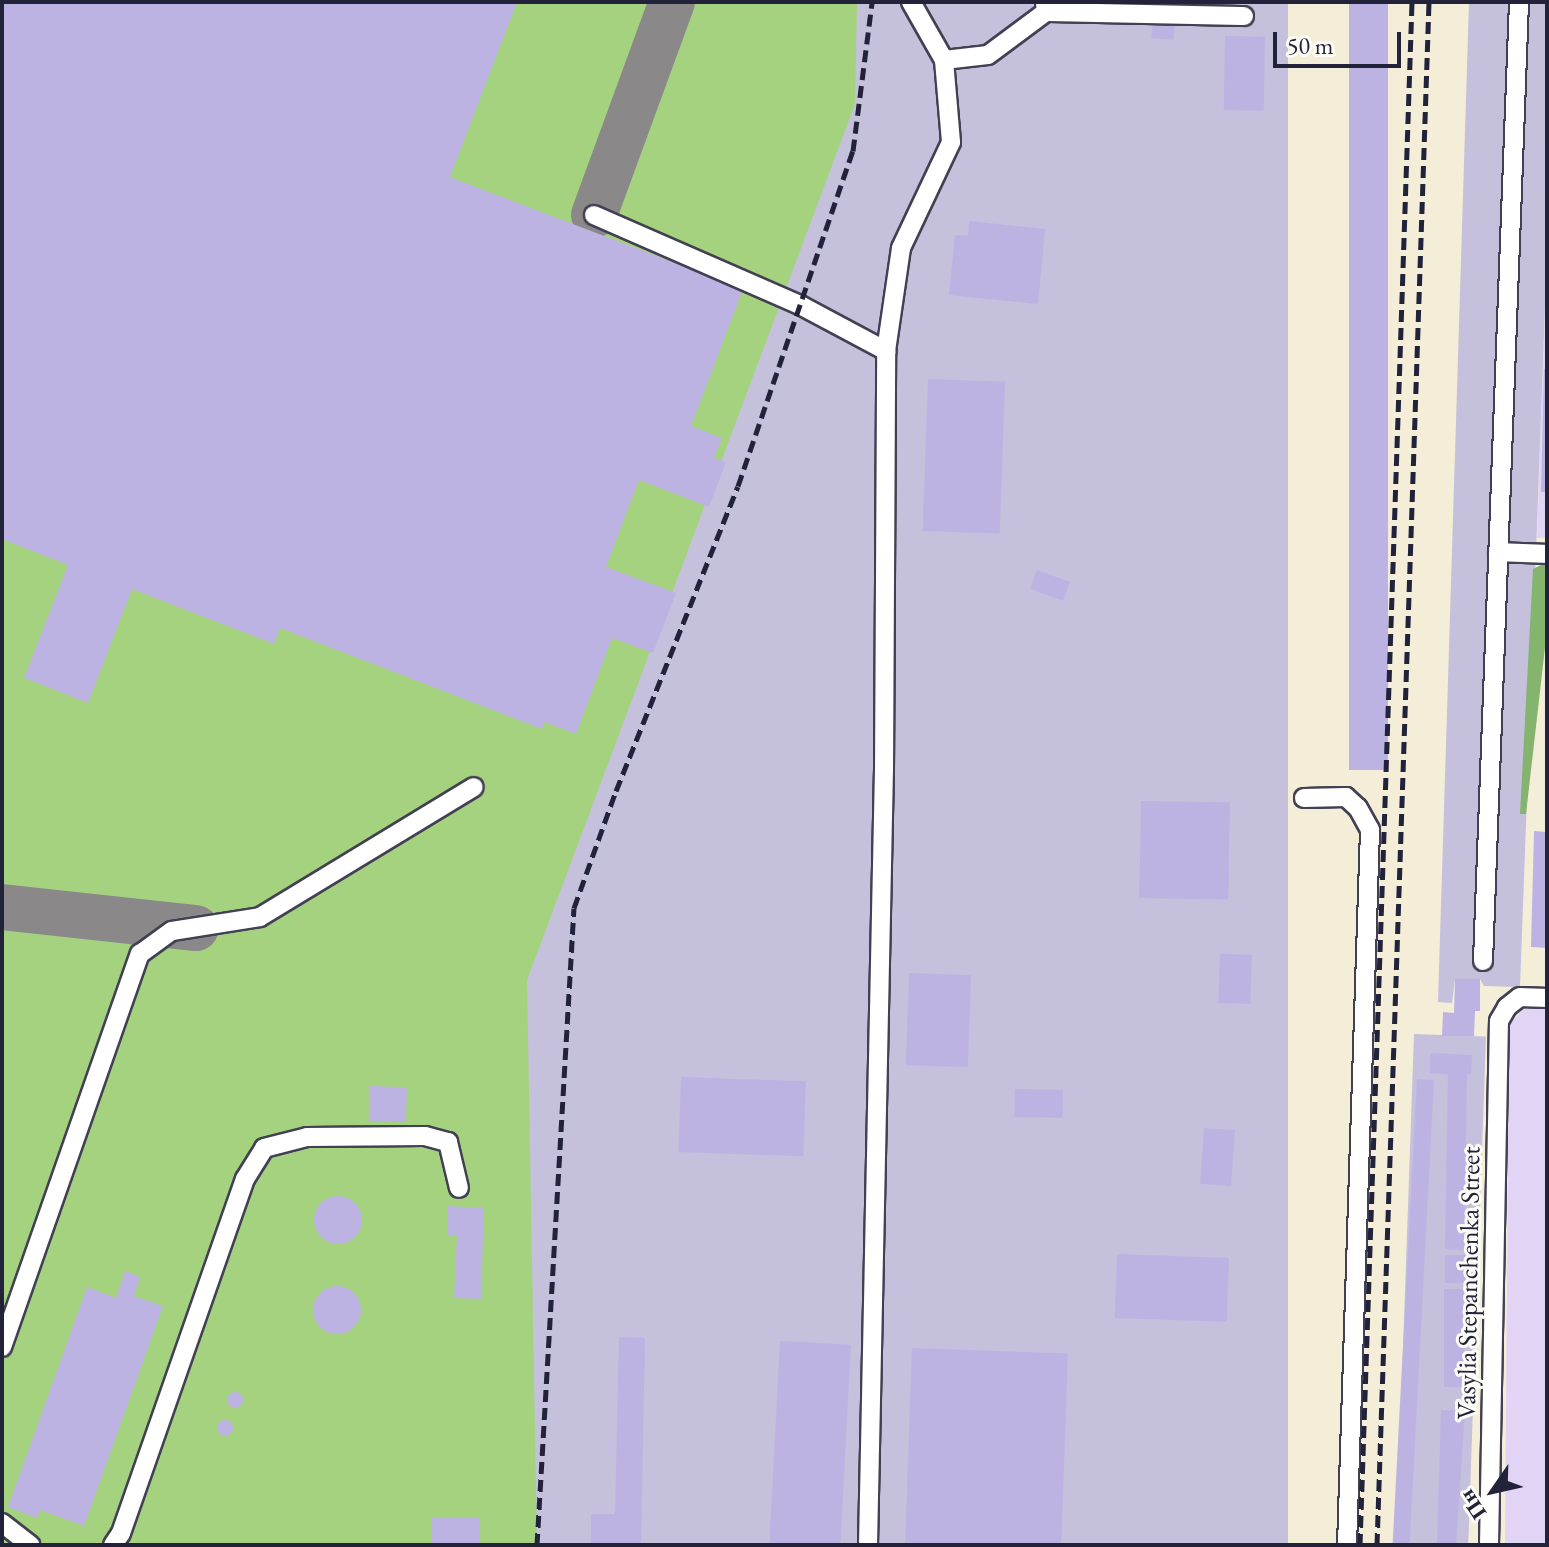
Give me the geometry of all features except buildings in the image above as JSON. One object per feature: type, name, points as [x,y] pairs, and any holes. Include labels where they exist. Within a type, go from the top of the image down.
[{"type":"street","points":[[868,1545],[884,787],[886,351],[901,248],[951,142],[944,60],[911,2]]},
{"type":"street","points":[[1483,961],[1519,2]]},
{"type":"street","points":[[944,60],[988,55],[1046,7],[1244,16]]},
{"type":"street","points":[[594,215],[800,305],[886,351]]},
{"type":"street","points":[[1498,552],[1547,554]]},
{"type":"street","points":[[2,1347],[140,954],[172,931],[260,917],[474,787]]},
{"type":"street","points":[[1304,798],[1346,797],[1358,808],[1370,830],[1347,1545]]},
{"type":"street","name":"Vasylia Stepanchenka Street","points":[[1489,1545],[1499,1021],[1507,1007],[1520,997],[1547,998]]},
{"type":"street","points":[[113,1545],[121,1533],[245,1179],[264,1148],[307,1137],[425,1136],[448,1142],[459,1188]]},
{"type":"street","points":[[2,1523],[30,1545]]},
{"type":"shaded area","points":[[2,2],[1288,2],[1288,1545],[2,1545]]},
{"type":"shaded area","points":[[1469,2],[1547,2],[1547,253],[1520,987],[1484,986],[1480,979],[1455,979],[1452,1003],[1438,1002]]},
{"type":"shaded area","points":[[1547,253],[1547,538],[1537,538]]},
{"type":"shaded area","points":[[1524,1009],[1547,1009],[1547,1545],[1505,1545],[1509,1024]]},
{"type":"shaded area","points":[[1414,1034],[1486,1037],[1468,1545],[1396,1545]]},
{"type":"green space","points":[[2,2],[857,2],[855,104],[527,980],[537,1545],[2,1545]]},
{"type":"green space","points":[[1547,562],[1547,630],[1526,814],[1520,814],[1533,569]]},
{"type":"taxiway","points":[[594,215],[672,2]]},
{"type":"taxiway","points":[[2,907],[196,928]]},
{"type":"railway","points":[[537,1545],[574,908],[616,791],[738,486],[853,151],[872,2]]},
{"type":"railway","points":[[1360,1545],[1412,2]]},
{"type":"railway","points":[[1377,1545],[1429,2]]}]
